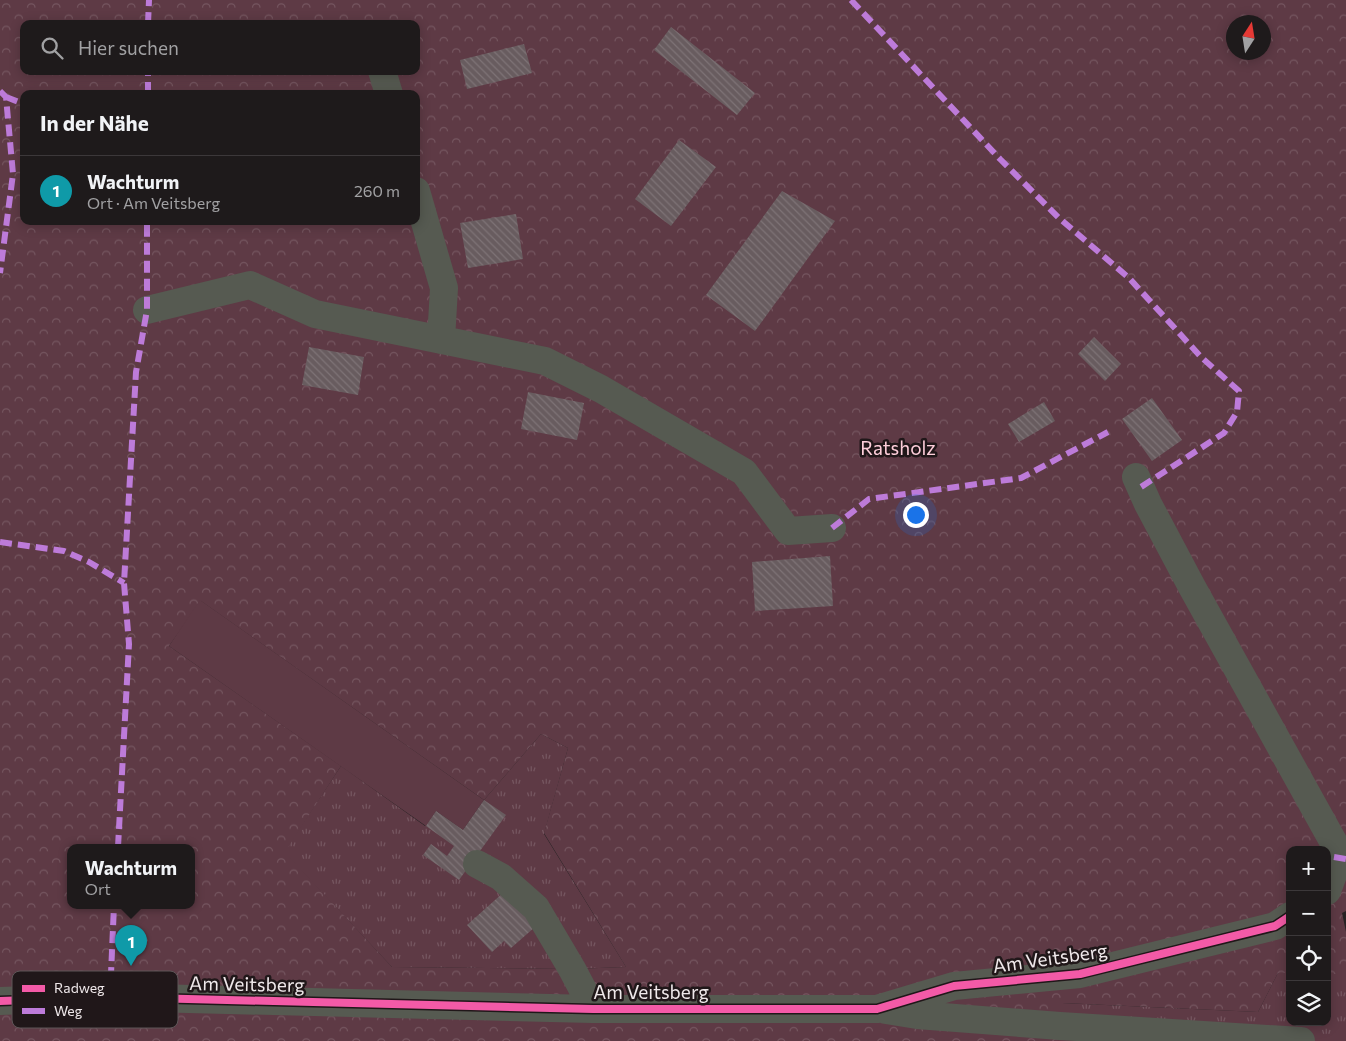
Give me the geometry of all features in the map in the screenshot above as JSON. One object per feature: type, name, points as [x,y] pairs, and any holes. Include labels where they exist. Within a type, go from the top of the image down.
[{"type":"street","points":[[383,75],[388,90]]},
{"type":"street","points":[[420,205],[444,288],[441,340]]},
{"type":"street","points":[[147,310],[250,285],[315,314],[545,361],[601,389],[744,472],[788,530],[832,528]]},
{"type":"street","points":[[1136,477],[1148,504],[1192,587],[1334,842],[1334,872],[1331,880]]},
{"type":"street","points":[[477,864],[501,878],[536,908],[593,1008]]},
{"type":"street","points":[[1331,892],[1346,894]]},
{"type":"street","name":"Am Veitsberg","points":[[178,999],[593,1008],[877,1009],[954,986],[1080,974],[1275,926],[1286,919]]},
{"type":"street","points":[[877,1009],[917,1015],[1218,1039],[1301,1041]]},
{"type":"green space","name":"Ratsholz","points":[[0,0],[1346,0],[1346,911],[1342,913],[1346,932],[1346,974],[1331,974],[1331,846],[1286,846],[1286,973],[1278,973],[1258,1012],[1063,1003],[1058,1041],[0,1041]],"holes":[[[201,601],[484,800],[541,734],[568,748],[544,833],[626,967],[572,969],[392,967],[285,852],[341,766],[169,646]]]},
{"type":"green space","points":[[200,600],[484,800],[463,830],[436,811],[426,826],[169,646]]},
{"type":"green space","points":[[541,734],[568,748],[544,834],[626,967],[572,969],[392,967],[284,852],[341,766],[425,826],[436,811],[463,830],[484,800]]},
{"type":"green space","points":[[1278,973],[1286,973],[1286,1026],[1331,1026],[1331,974],[1346,974],[1346,1041],[1058,1041],[1062,1003],[1258,1012]]},
{"type":"building","points":[[671,27],[755,93],[737,115],[654,50]]},
{"type":"building","points":[[524,44],[532,73],[467,89],[460,60]]},
{"type":"building","points":[[679,140],[716,167],[671,226],[635,199]]},
{"type":"building","points":[[782,191],[835,221],[755,331],[706,295]]},
{"type":"building","points":[[516,214],[523,259],[468,268],[460,223]]},
{"type":"building","points":[[1094,337],[1121,364],[1105,381],[1078,354]]},
{"type":"building","points":[[309,347],[364,357],[358,395],[302,385]]},
{"type":"building","points":[[528,392],[584,403],[577,440],[521,429]]},
{"type":"building","points":[[1152,398],[1182,440],[1152,461],[1122,419]]},
{"type":"building","points":[[1044,402],[1055,421],[1019,442],[1008,424]]},
{"type":"building","points":[[830,556],[833,606],[755,611],[752,562]]},
{"type":"building","points":[[484,800],[506,815],[459,880],[423,855],[431,844],[447,856],[454,846],[426,826],[436,811],[463,830]]},
{"type":"building","points":[[504,892],[535,927],[511,948],[504,941],[492,952],[467,925]]},
{"type":"marked path","points":[[148,20],[149,0]]},
{"type":"marked path","points":[[851,0],[1000,159],[1059,218],[1129,278],[1201,357],[1239,391],[1237,412],[1224,433],[1141,487]]},
{"type":"marked path","points":[[148,75],[148,90]]},
{"type":"marked path","points":[[0,91],[6,97],[13,174],[0,273]]},
{"type":"marked path","points":[[6,97],[20,102]]},
{"type":"marked path","points":[[118,844],[129,644],[124,583],[136,372],[147,310],[147,225]]},
{"type":"marked path","points":[[832,528],[869,499],[1021,478],[1108,432]]},
{"type":"marked path","points":[[0,542],[64,551],[89,562],[124,583]]},
{"type":"marked path","points":[[1334,857],[1346,859]]},
{"type":"marked path","points":[[111,971],[114,909]]},
{"type":"cycle path","points":[[178,999],[593,1009],[877,1009],[954,986],[1080,974],[1275,926],[1286,919]]},
{"type":"cycle path","points":[[0,1001],[12,1001]]},
{"type":"place","name":"Wachturm","points":[[131,966]]}]
